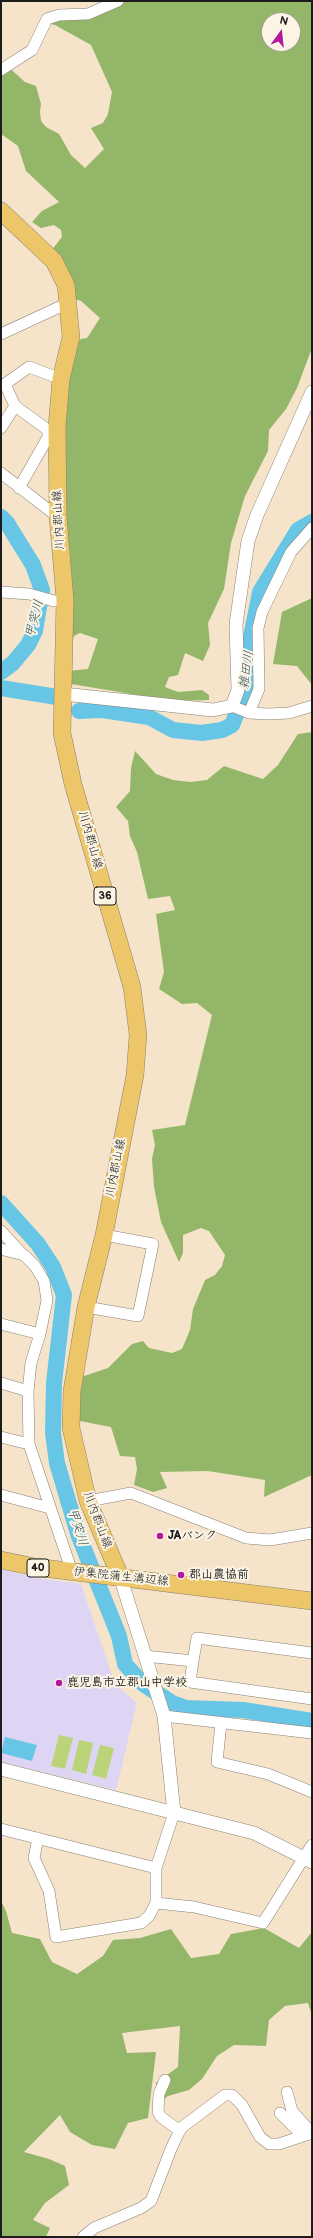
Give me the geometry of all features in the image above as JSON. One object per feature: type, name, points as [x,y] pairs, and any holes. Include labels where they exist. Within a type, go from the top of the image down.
[{"type":"main road","name":"川内郡山線","points":[[1,211],[54,261],[66,285],[71,338],[61,379],[57,427],[63,694],[62,733],[73,784],[132,987],[138,1035],[135,1075],[104,1235],[86,1307],[72,1391],[71,1428],[88,1501],[120,1576]]},
{"type":"main road","name":"伊集院蒲生溝辺線","points":[[1,1560],[74,1572],[120,1576],[312,1600]]},
{"type":"street","points":[[1,70],[32,50],[47,19],[59,14],[88,14],[118,1]]},
{"type":"street","points":[[1,334],[68,303]]},
{"type":"street","points":[[19,488],[48,437],[48,430],[15,406],[5,384],[29,367],[61,379]]},
{"type":"street","points":[[232,706],[238,690],[236,624],[248,541],[257,515],[312,392]]},
{"type":"street","points":[[1,428],[15,406]]},
{"type":"street","points":[[1,473],[58,517]]},
{"type":"street","points":[[249,713],[259,689],[258,628],[262,612],[291,552],[312,528]]},
{"type":"street","points":[[1,592],[29,594],[60,600]]},
{"type":"street","points":[[63,694],[213,710],[232,706],[249,713],[289,713],[312,706]]},
{"type":"street","points":[[1,1231],[35,1266],[44,1281],[47,1300],[40,1334],[31,1363],[28,1391],[29,1444],[50,1508],[74,1572]]},
{"type":"street","points":[[86,1307],[138,1316],[153,1244],[104,1235]]},
{"type":"street","points":[[1,1249],[24,1255]]},
{"type":"street","points":[[1,1324],[40,1334]]},
{"type":"street","points":[[1,1383],[28,1391]]},
{"type":"street","points":[[1,1437],[29,1444]]},
{"type":"street","points":[[88,1501],[131,1493],[246,1538],[270,1540],[312,1533]]},
{"type":"street","points":[[1,1494],[50,1508]]},
{"type":"street","points":[[38,1838],[34,1858],[49,1891],[56,1937],[141,1923],[149,1916],[156,1903],[156,1868],[174,1813],[164,1716],[120,1576]]},
{"type":"street","points":[[312,1653],[197,1638],[190,1682],[312,1699]]},
{"type":"street","points":[[145,1656],[193,1661]]},
{"type":"street","points":[[164,1716],[312,1733]]},
{"type":"street","points":[[221,1723],[217,1762],[268,1774],[312,1792]]},
{"type":"street","points":[[1,1769],[254,1833],[308,1860]]},
{"type":"street","points":[[1,1829],[156,1868]]},
{"type":"street","points":[[156,1903],[194,1906],[264,1923],[308,1860],[312,1845]]},
{"type":"street","points":[[165,2080],[159,2094],[158,2112],[161,2117],[180,2131]]},
{"type":"street","points":[[287,2092],[292,2111],[309,2134]]},
{"type":"street","points":[[83,2237],[94,2228],[141,2208],[151,2201],[171,2149],[180,2131],[225,2095],[232,2095],[242,2105],[260,2137],[269,2144],[279,2144],[309,2134]]},
{"type":"street","points":[[280,2113],[309,2134]]},
{"type":"shaded area","name":"鹿児島市立郡山中学校","points":[[1,1569],[35,1578],[81,1584],[112,1675],[122,1690],[137,1703],[116,1790],[1,1762]]},
{"type":"green space","points":[[102,1],[312,1],[312,348],[297,388],[286,409],[269,430],[268,451],[245,496],[231,543],[224,589],[208,623],[210,645],[203,661],[185,653],[178,675],[169,677],[165,687],[178,692],[202,690],[209,695],[209,700],[173,701],[71,684],[58,672],[88,669],[98,639],[80,633],[74,636],[71,646],[55,666],[68,350],[81,339],[87,338],[100,318],[81,301],[67,297],[51,251],[62,237],[61,230],[54,225],[41,228],[32,222],[42,211],[59,202],[26,171],[18,146],[1,134],[1,67],[5,64],[25,82],[36,86],[41,104],[41,121],[46,127],[59,134],[71,155],[85,168],[104,149],[91,128],[103,123],[108,114],[112,92],[91,45],[55,25],[42,22],[76,13],[95,6]]},
{"type":"green space","points":[[312,598],[312,685],[297,666],[273,664],[282,612]]},
{"type":"green space","points":[[312,732],[312,1475],[264,1497],[265,1480],[208,1471],[160,1472],[167,1488],[153,1492],[134,1485],[137,1469],[135,1457],[120,1456],[111,1427],[75,1420],[78,1378],[108,1368],[132,1344],[143,1341],[149,1348],[172,1353],[182,1349],[190,1330],[193,1309],[205,1280],[215,1275],[222,1266],[225,1255],[209,1231],[201,1228],[183,1235],[183,1253],[179,1262],[161,1222],[154,1187],[152,1159],[155,1145],[152,1130],[185,1125],[212,1015],[197,1003],[182,1004],[159,989],[164,972],[156,914],[175,910],[170,896],[148,899],[137,852],[130,836],[128,821],[116,807],[130,791],[131,768],[135,751],[156,774],[173,780],[190,782],[207,780],[224,766],[263,779],[278,765],[298,734]]},
{"type":"green space","points":[[59,1735],[73,1738],[65,1769],[51,1766]]},
{"type":"green space","points":[[79,1740],[93,1743],[86,1774],[72,1770]]},
{"type":"green space","points":[[100,1745],[114,1748],[106,1779],[92,1775]]},
{"type":"green space","points":[[1,1901],[6,1911],[12,1933],[40,1939],[52,1962],[77,1974],[103,1956],[113,1940],[140,1938],[171,1929],[191,1958],[219,1954],[231,1934],[264,1928],[299,1948],[312,1932],[312,2015],[308,2003],[285,2006],[269,2020],[266,2046],[234,2045],[217,2056],[202,2079],[189,2090],[168,2096],[157,2105],[156,2083],[178,2067],[180,2026],[122,2033],[127,2053],[156,2052],[148,2118],[128,2123],[115,2149],[92,2145],[70,2132],[60,2115],[24,2152],[49,2159],[65,2166],[69,2185],[45,2203],[33,2220],[50,2228],[46,2237],[1,2237]]},
{"type":"water","points":[[5,1737],[37,1745],[32,1761],[1,1753]]},
{"type":"waterway","name":"甲突川","points":[[1,517],[7,523],[33,565],[42,590],[35,631],[28,645],[13,663],[1,672]]},
{"type":"waterway","name":"雑田川","points":[[79,711],[102,710],[149,717],[173,730],[202,733],[222,730],[232,725],[247,688],[251,637],[260,592],[298,530],[312,522]]},
{"type":"waterway","name":"雑田川","points":[[1,688],[57,697]]},
{"type":"waterway","name":"甲突川","points":[[1,1203],[38,1244],[53,1267],[64,1295],[54,1383],[53,1433],[57,1463],[78,1534],[119,1636],[125,1664],[142,1683],[172,1703],[186,1708],[243,1710],[312,1721]]},
{"type":"place","name":"JAバンク","points":[[160,1536]]},
{"type":"place","name":"郡山農協前","points":[[181,1575]]},
{"type":"place","name":"鹿児島市立郡山中学校","points":[[59,1683]]}]
